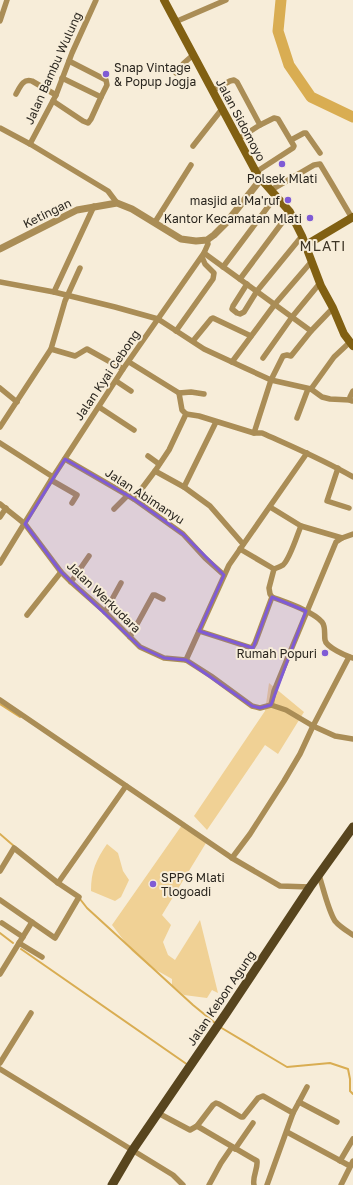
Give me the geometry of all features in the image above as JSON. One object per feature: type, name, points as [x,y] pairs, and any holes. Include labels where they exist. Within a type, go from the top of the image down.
[{"type":"main road","name":"Jalan Sidomoyo","points":[[164,0],[258,176],[282,201],[290,212],[306,245],[320,283],[344,334],[351,344]]},
{"type":"main road","points":[[306,245],[352,217]]},
{"type":"main road","name":"Jalan Kebon Agung","points":[[112,1185],[132,1151],[310,887],[353,827]]},
{"type":"street","points":[[0,21],[8,0]]},
{"type":"street","name":"Jalan Bambu Wulung","points":[[30,144],[56,95],[69,61],[96,0]]},
{"type":"street","points":[[175,22],[226,0]]},
{"type":"street","points":[[176,73],[193,55]]},
{"type":"street","points":[[53,101],[88,123],[107,85],[106,80],[69,61]]},
{"type":"street","points":[[62,78],[101,96]]},
{"type":"street","points":[[16,94],[23,83],[28,80],[56,95]]},
{"type":"street","points":[[212,91],[230,81],[234,80],[237,82],[260,125]]},
{"type":"street","points":[[193,146],[222,109]]},
{"type":"street","points":[[207,240],[226,223],[258,176],[294,148],[292,140],[278,119],[275,118],[260,125],[238,139]]},
{"type":"street","points":[[0,128],[30,144],[108,191],[116,203]]},
{"type":"street","points":[[292,140],[306,133],[320,153]]},
{"type":"street","points":[[223,267],[273,193],[314,165],[320,164],[352,217]]},
{"type":"street","points":[[155,222],[191,165]]},
{"type":"street","name":"Ketingan","points":[[0,249],[77,210],[116,203],[132,209],[181,239],[196,241],[207,240]]},
{"type":"street","points":[[54,292],[94,206]]},
{"type":"street","points":[[240,279],[290,212]]},
{"type":"street","points":[[247,284],[233,306],[232,309],[234,312],[240,314],[244,312],[257,291],[302,236]]},
{"type":"street","name":"Jalan Kyai Cebong","points":[[0,563],[64,459],[123,369],[203,255],[208,244],[207,240]]},
{"type":"street","points":[[203,255],[223,267],[311,331]]},
{"type":"street","points":[[176,331],[213,279],[214,273],[205,264],[203,255]]},
{"type":"street","points":[[232,362],[275,304],[312,261]]},
{"type":"street","points":[[0,427],[51,349],[67,296],[80,268]]},
{"type":"street","points":[[0,282],[54,292],[158,319],[204,349],[271,380],[309,389],[322,397],[352,401],[350,397],[353,391]]},
{"type":"street","points":[[263,358],[292,317],[320,283]]},
{"type":"street","points":[[254,432],[271,380],[283,356],[291,356],[311,331],[333,308]]},
{"type":"street","points":[[193,341],[213,318],[251,336]]},
{"type":"street","points":[[297,418],[309,389],[334,357],[351,344]]},
{"type":"street","points":[[51,349],[75,356],[87,349],[123,369]]},
{"type":"street","points":[[129,362],[179,393],[191,392],[204,394]]},
{"type":"street","points":[[116,381],[131,391]]},
{"type":"street","points":[[0,388],[17,402]]},
{"type":"street","points":[[179,393],[182,410],[186,414],[200,416],[216,422],[262,433],[307,453],[353,477]]},
{"type":"street","points":[[99,407],[134,430]]},
{"type":"street","points":[[134,499],[169,450],[186,414]]},
{"type":"street","points":[[184,488],[216,422]]},
{"type":"street","points":[[0,443],[77,495],[72,503]]},
{"type":"street","points":[[307,453],[229,565],[186,660],[252,706],[260,708],[271,705],[286,710],[313,726],[336,736],[353,739]]},
{"type":"street","points":[[148,456],[160,464]]},
{"type":"street","name":"Jalan Abimanyu","points":[[64,459],[128,495],[183,534],[205,558],[224,575]]},
{"type":"street","points":[[338,468],[326,501],[349,508]]},
{"type":"street","points":[[155,471],[184,488],[214,510],[241,547],[274,569]]},
{"type":"street","points":[[114,509],[128,495]]},
{"type":"street","name":"Jalan Werkudara","points":[[0,504],[24,524],[61,572],[105,612],[140,647],[164,658],[186,660]]},
{"type":"street","points":[[270,507],[300,526],[342,538]]},
{"type":"street","points":[[0,517],[6,508]]},
{"type":"street","points":[[274,569],[281,566],[285,562],[294,545],[300,526]]},
{"type":"street","points":[[271,705],[280,674],[336,542],[353,534]]},
{"type":"street","points":[[71,582],[88,556]]},
{"type":"street","points":[[232,858],[250,834],[300,754],[313,726],[351,657],[328,646],[325,640],[325,628],[323,623],[306,611],[272,597],[269,588],[274,569]]},
{"type":"street","points":[[26,615],[61,572]]},
{"type":"street","points":[[105,612],[121,583]]},
{"type":"street","points":[[130,637],[152,596],[155,595],[163,599]]},
{"type":"street","points":[[199,631],[252,648],[272,597]]},
{"type":"street","points":[[0,700],[232,858],[280,886],[310,887]]},
{"type":"street","points":[[58,883],[126,786]]},
{"type":"street","points":[[0,871],[14,848],[78,898],[55,938],[0,900]]},
{"type":"street","points":[[319,875],[335,921],[353,935]]},
{"type":"street","points":[[0,974],[32,922]]},
{"type":"street","points":[[2,923],[23,937]]},
{"type":"street","points":[[19,943],[42,957]]},
{"type":"street","points":[[0,1063],[31,1013]]},
{"type":"street","points":[[0,1069],[173,1175],[183,1185]]},
{"type":"street","points":[[268,1185],[293,1113],[307,1087]]},
{"type":"street","points":[[158,1113],[190,1130],[197,1126],[216,1103],[243,1117],[258,1098],[263,1096],[293,1113]]},
{"type":"street","points":[[299,1102],[337,1122]]},
{"type":"street","points":[[210,1185],[221,1163],[253,1123]]},
{"type":"street","points":[[197,1126],[257,1161],[253,1182],[254,1185]]},
{"type":"street","points":[[287,1132],[340,1161],[352,1163],[341,1185]]},
{"type":"street","points":[[340,1161],[353,1138]]},
{"type":"highlighted area","points":[[65,459],[134,499],[183,534],[224,575],[199,631],[253,648],[272,597],[306,611],[271,705],[260,708],[252,706],[186,660],[164,658],[140,647],[61,572],[25,524]]},
{"type":"shaded area","points":[[269,683],[304,712],[278,754],[265,745],[207,830],[194,816],[265,711]]},
{"type":"shaded area","points":[[182,825],[206,843],[162,915],[171,925],[163,942],[168,955],[175,960],[200,920],[218,993],[212,990],[207,998],[184,995],[172,985],[172,979],[149,966],[132,951],[112,925]]},
{"type":"shaded area","points":[[107,844],[118,853],[123,871],[129,880],[121,897],[115,901],[91,891],[92,877],[95,866]]},
{"type":"waterway","points":[[281,0],[278,31],[289,65],[311,97],[353,117]]},
{"type":"waterway","points":[[0,704],[20,717]]},
{"type":"waterway","points":[[0,834],[15,847]]},
{"type":"waterway","points":[[80,899],[87,908],[193,1005],[215,1023]]},
{"type":"waterway","points":[[0,933],[13,943]]},
{"type":"waterway","points":[[21,949],[188,1065]]},
{"type":"waterway","points":[[220,1027],[287,1067],[330,1063],[348,1069],[350,1091],[353,1094]]},
{"type":"place","name":"Snap Vintage & Popup Jogja","points":[[106,74]]},
{"type":"place","name":"Polsek Mlati","points":[[282,164]]},
{"type":"place","name":"masjid al Ma'ruf","points":[[288,200]]},
{"type":"place","name":"Kantor Kecamatan Mlati","points":[[310,218]]},
{"type":"place","name":"Rumah Popuri","points":[[325,653]]},
{"type":"place","name":"SPPG Mlati Tlogoadi","points":[[153,884]]},
{"type":"district","name":"MLATI","points":[[323,245]]}]
